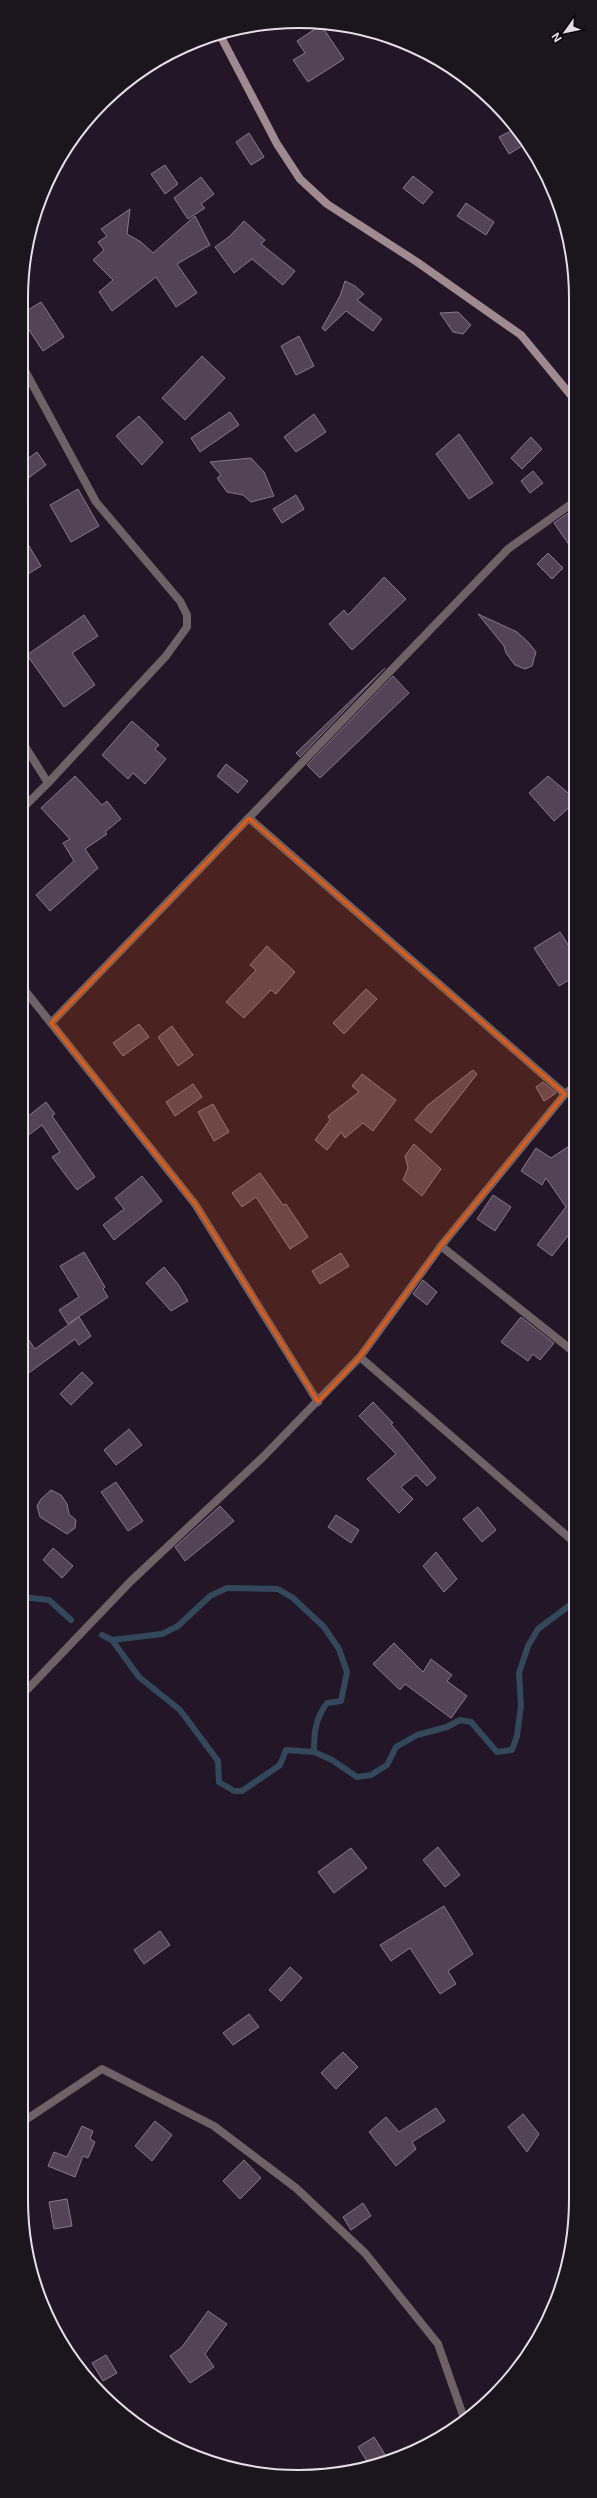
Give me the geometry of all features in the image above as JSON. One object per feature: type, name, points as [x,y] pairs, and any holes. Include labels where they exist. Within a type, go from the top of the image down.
[{"type":"street","points":[[222,39],[277,144],[300,179],[326,204],[417,262],[521,335],[569,393]]},
{"type":"street","points":[[28,376],[96,502],[176,595],[187,615],[187,626],[166,656],[28,803]]},
{"type":"street","points":[[52,1022],[508,549],[569,506]]},
{"type":"street","points":[[28,752],[48,783]]},
{"type":"street","points":[[249,818],[565,1094]]},
{"type":"street","points":[[28,995],[52,1022],[195,1204],[318,1402]]},
{"type":"street","points":[[28,1688],[131,1581],[264,1456],[360,1357],[441,1246],[569,1091]]},
{"type":"street","points":[[441,1246],[569,1348]]},
{"type":"street","points":[[360,1357],[569,1538]]},
{"type":"street","points":[[28,2118],[102,2069],[214,2126],[296,2188],[365,2253],[438,2344],[463,2414]]},
{"type":"highlighted area","points":[[249,818],[565,1094],[441,1246],[360,1357],[318,1402],[195,1204],[51,1023]]},
{"type":"building","points":[[315,29],[324,29],[344,59],[308,82],[293,60],[305,53],[297,41]]},
{"type":"building","points":[[511,131],[522,146],[509,154],[499,137]]},
{"type":"building","points":[[249,133],[264,157],[251,165],[236,142]]},
{"type":"building","points":[[165,165],[178,184],[165,194],[151,174]]},
{"type":"building","points":[[413,176],[433,192],[423,204],[403,188]]},
{"type":"building","points":[[201,177],[214,194],[201,204],[205,208],[188,219],[174,198]]},
{"type":"building","points":[[466,203],[494,222],[486,235],[457,216]]},
{"type":"building","points":[[130,209],[127,234],[141,242],[153,253],[195,216],[210,245],[177,264],[197,293],[176,307],[156,277],[112,311],[99,292],[113,280],[93,260],[104,250],[98,242],[107,236],[101,229]]},
{"type":"building","points":[[244,221],[265,240],[261,244],[295,271],[283,285],[252,259],[234,273],[215,247],[230,236]]},
{"type":"building","points":[[345,281],[355,286],[364,294],[357,300],[382,319],[373,331],[346,311],[325,331],[322,328],[340,296]]},
{"type":"building","points":[[41,302],[64,337],[43,351],[28,328],[28,310]]},
{"type":"building","points":[[458,312],[471,325],[463,334],[453,332],[440,313]]},
{"type":"building","points":[[299,336],[314,366],[296,375],[281,346]]},
{"type":"building","points":[[202,356],[225,378],[185,420],[162,398]]},
{"type":"building","points":[[230,412],[239,425],[200,452],[191,438]]},
{"type":"building","points":[[314,414],[326,432],[296,452],[284,437]]},
{"type":"building","points":[[139,416],[163,442],[142,465],[116,436]]},
{"type":"building","points":[[459,434],[493,483],[469,499],[436,454]]},
{"type":"building","points":[[531,437],[542,449],[522,469],[511,458]]},
{"type":"building","points":[[37,452],[46,465],[28,478],[28,458]]},
{"type":"building","points":[[251,458],[264,472],[274,496],[251,502],[243,495],[227,492],[217,478],[221,475],[210,462]]},
{"type":"building","points":[[533,471],[543,483],[530,493],[521,481]]},
{"type":"building","points":[[78,489],[99,526],[71,542],[50,505]]},
{"type":"building","points":[[296,495],[304,509],[282,523],[273,509]]},
{"type":"building","points":[[569,512],[569,545],[554,523]]},
{"type":"building","points":[[28,544],[41,566],[28,574]]},
{"type":"building","points":[[548,553],[563,568],[552,579],[537,564]]},
{"type":"building","points":[[384,577],[406,599],[352,650],[329,624],[344,610],[348,615]]},
{"type":"building","points":[[478,614],[517,632],[528,642],[536,652],[532,666],[525,669],[515,665],[506,653],[504,646]]},
{"type":"building","points":[[84,615],[98,636],[72,653],[95,685],[64,707],[28,654]]},
{"type":"building","points":[[385,668],[300,757],[296,753]]},
{"type":"building","points":[[393,676],[409,693],[320,778],[307,765]]},
{"type":"building","points":[[132,721],[159,745],[155,749],[166,759],[145,784],[133,773],[128,779],[102,755]]},
{"type":"building","points":[[226,764],[248,781],[238,793],[217,776]]},
{"type":"building","points":[[75,776],[102,805],[107,801],[121,819],[105,832],[107,834],[85,849],[98,868],[50,911],[36,895],[74,861],[63,843],[70,839],[41,808]]},
{"type":"building","points":[[548,776],[569,794],[569,808],[554,821],[529,793]]},
{"type":"building","points":[[560,932],[569,946],[569,980],[559,986],[534,948]]},
{"type":"building","points":[[267,946],[295,972],[276,994],[271,990],[244,1018],[226,1002],[256,970],[250,965]]},
{"type":"building","points":[[366,989],[377,999],[344,1034],[333,1023]]},
{"type":"building","points":[[139,1024],[149,1037],[123,1056],[113,1043]]},
{"type":"building","points":[[172,1026],[193,1055],[178,1066],[158,1037]]},
{"type":"building","points":[[473,1070],[477,1074],[431,1133],[415,1120],[428,1105]]},
{"type":"building","points":[[362,1074],[396,1100],[373,1131],[363,1123],[345,1138],[341,1132],[327,1150],[315,1140],[330,1120],[328,1116],[359,1092],[352,1086]]},
{"type":"building","points":[[543,1082],[556,1093],[544,1101],[536,1087]]},
{"type":"building","points":[[193,1084],[202,1097],[175,1116],[166,1102]]},
{"type":"building","points":[[46,1102],[55,1114],[52,1116],[95,1177],[77,1190],[52,1157],[60,1152],[42,1125],[28,1136],[28,1116]]},
{"type":"building","points":[[213,1104],[229,1132],[214,1141],[198,1112]]},
{"type":"building","points":[[414,1144],[441,1169],[422,1196],[403,1180],[408,1168],[405,1156]]},
{"type":"building","points":[[569,1146],[569,1234],[552,1256],[537,1245],[566,1207],[546,1178],[542,1185],[521,1171],[536,1148],[551,1158]]},
{"type":"building","points":[[260,1173],[283,1205],[286,1204],[308,1237],[290,1249],[256,1197],[242,1207],[232,1193]]},
{"type":"building","points":[[142,1176],[162,1201],[114,1240],[103,1225],[124,1209],[115,1198]]},
{"type":"building","points":[[493,1195],[511,1207],[495,1231],[477,1219]]},
{"type":"building","points":[[84,1252],[105,1287],[103,1289],[108,1297],[68,1324],[59,1310],[79,1297],[60,1266]]},
{"type":"building","points":[[341,1253],[349,1266],[320,1284],[312,1271]]},
{"type":"building","points":[[164,1267],[178,1284],[188,1301],[171,1311],[146,1283]]},
{"type":"building","points":[[423,1280],[437,1292],[427,1305],[413,1294]]},
{"type":"building","points":[[79,1317],[91,1336],[79,1345],[75,1339],[28,1374],[28,1339],[35,1349]]},
{"type":"building","points":[[521,1317],[554,1343],[540,1360],[533,1354],[528,1361],[501,1342]]},
{"type":"building","points":[[82,1372],[93,1383],[71,1405],[60,1394]]},
{"type":"building","points":[[373,1402],[393,1423],[391,1424],[436,1478],[427,1486],[416,1475],[401,1487],[413,1499],[399,1513],[367,1479],[396,1454],[359,1416]]},
{"type":"building","points":[[129,1429],[142,1445],[116,1465],[104,1450]]},
{"type":"building","points":[[116,1482],[143,1521],[128,1531],[101,1492]]},
{"type":"building","points":[[51,1490],[61,1495],[67,1504],[69,1514],[76,1520],[75,1528],[67,1534],[40,1517],[37,1506],[41,1499]]},
{"type":"building","points":[[220,1506],[234,1521],[185,1561],[175,1547]]},
{"type":"building","points":[[478,1507],[496,1530],[482,1542],[463,1519]]},
{"type":"building","points":[[336,1515],[359,1530],[351,1543],[328,1527]]},
{"type":"building","points":[[53,1548],[73,1566],[62,1578],[43,1560]]},
{"type":"building","points":[[436,1552],[457,1579],[444,1592],[423,1566]]},
{"type":"building","points":[[394,1643],[423,1672],[431,1659],[452,1675],[447,1681],[467,1696],[451,1718],[405,1684],[400,1690],[373,1664]]},
{"type":"building","points":[[438,1847],[460,1875],[445,1887],[423,1860]]},
{"type":"building","points":[[351,1848],[367,1868],[334,1893],[318,1872]]},
{"type":"building","points":[[444,1906],[473,1954],[448,1971],[456,1984],[440,1994],[410,1948],[391,1961],[380,1945]]},
{"type":"building","points":[[160,1931],[170,1945],[144,1964],[134,1950]]},
{"type":"building","points":[[290,1967],[302,1978],[281,2001],[269,1990]]},
{"type":"building","points":[[249,2014],[259,2027],[233,2045],[223,2033]]},
{"type":"building","points":[[343,2052],[358,2067],[336,2089],[321,2073]]},
{"type":"building","points":[[436,2108],[445,2121],[412,2142],[416,2149],[396,2166],[369,2132],[386,2117],[399,2132]]},
{"type":"building","points":[[523,2114],[539,2134],[527,2152],[508,2127]]},
{"type":"building","points":[[155,2121],[172,2135],[152,2161],[135,2146]]},
{"type":"building","points":[[82,2126],[93,2131],[90,2139],[95,2142],[88,2158],[83,2156],[75,2177],[48,2166],[54,2152],[67,2157]]},
{"type":"building","points":[[244,2160],[261,2178],[240,2199],[223,2181]]},
{"type":"building","points":[[67,2199],[72,2226],[54,2229],[49,2202]]},
{"type":"building","points":[[363,2203],[371,2216],[351,2230],[343,2217]]},
{"type":"building","points":[[208,2311],[227,2324],[205,2354],[214,2367],[190,2383],[170,2356],[182,2347]]},
{"type":"building","points":[[106,2355],[117,2373],[103,2381],[92,2363]]},
{"type":"building","points":[[374,2437],[386,2456],[367,2461],[358,2447]]},
{"type":"waterway","points":[[112,1640],[162,1634],[178,1626],[210,1596],[227,1588],[278,1589],[293,1598],[324,1627],[339,1649],[347,1672],[341,1701],[327,1703],[323,1709],[315,1732],[314,1752],[332,1760],[357,1777],[371,1775],[387,1765],[396,1747],[417,1735],[447,1727],[460,1720],[471,1722],[497,1752],[512,1750],[517,1736],[521,1706],[519,1673],[528,1646],[538,1629],[569,1606]]},
{"type":"waterway","points":[[28,1598],[49,1600],[71,1620]]},
{"type":"waterway","points":[[102,1635],[112,1640],[139,1677],[180,1710],[218,1761],[219,1782],[234,1791],[242,1791],[280,1765],[286,1750],[314,1752]]}]
